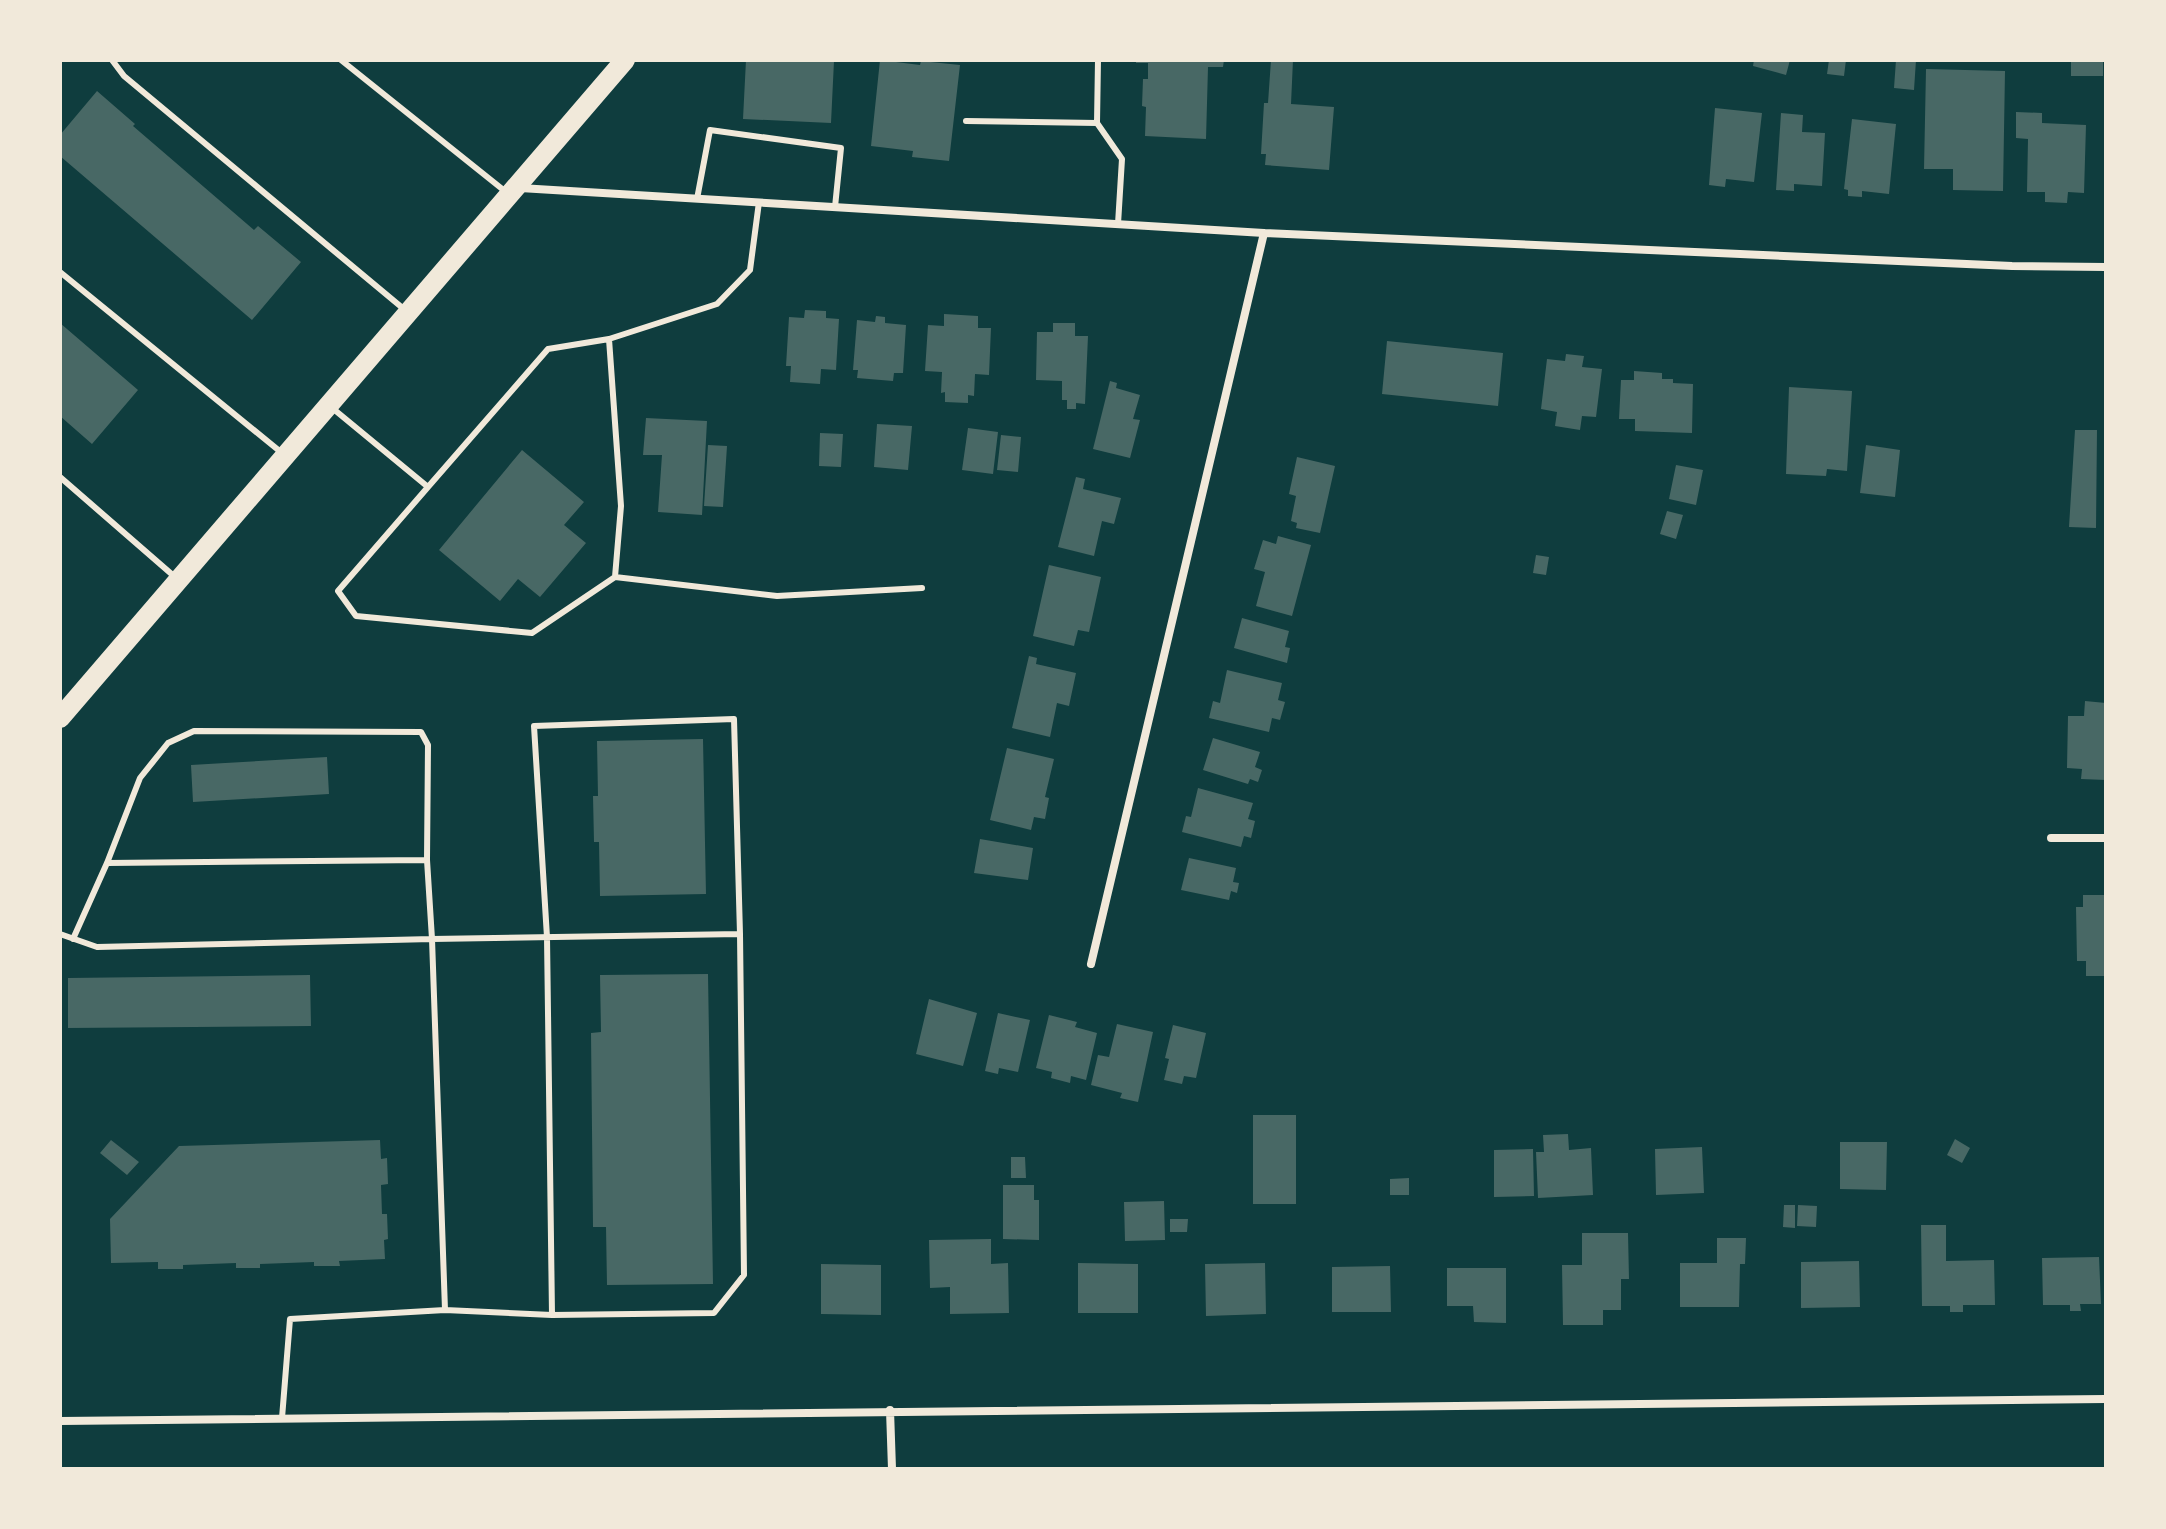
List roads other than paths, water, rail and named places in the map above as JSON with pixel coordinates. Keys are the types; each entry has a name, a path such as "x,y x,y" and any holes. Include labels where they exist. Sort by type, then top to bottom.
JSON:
{"main road":[{"path":"60,718 625,60"}],"street":[{"path":"512,191 759,202 1264,233 2012,266 2106,267"},
{"path":"1091,964 1264,233"},
{"path":"2051,838 2106,838"},
{"path":"60,1421 2106,1399"},
{"path":"890,1410 892,1469"}],"lane":[{"path":"112,60 124,76 408,312"},
{"path":"341,60 512,191"},
{"path":"1098,60 1097,123 1122,159 1118,224"},
{"path":"966,121 1097,123"},
{"path":"697,199 710,130 841,148 835,207"},
{"path":"759,202 750,270 717,304 609,339 548,349 338,591 356,616 532,633 615,577 777,596 922,588"},
{"path":"60,272 285,456"},
{"path":"609,339 621,506 615,577"},
{"path":"328,405 428,487"},
{"path":"60,477 179,579"},
{"path":"282,1418 290,1319 445,1310 552,1315 714,1313 744,1275 734,719 534,726 547,937 552,1315"},
{"path":"73,939 140,778 168,743 194,731 421,732 428,745 427,860 445,1310"},
{"path":"107,863 427,860"},
{"path":"60,934 97,947 740,934"}]}
